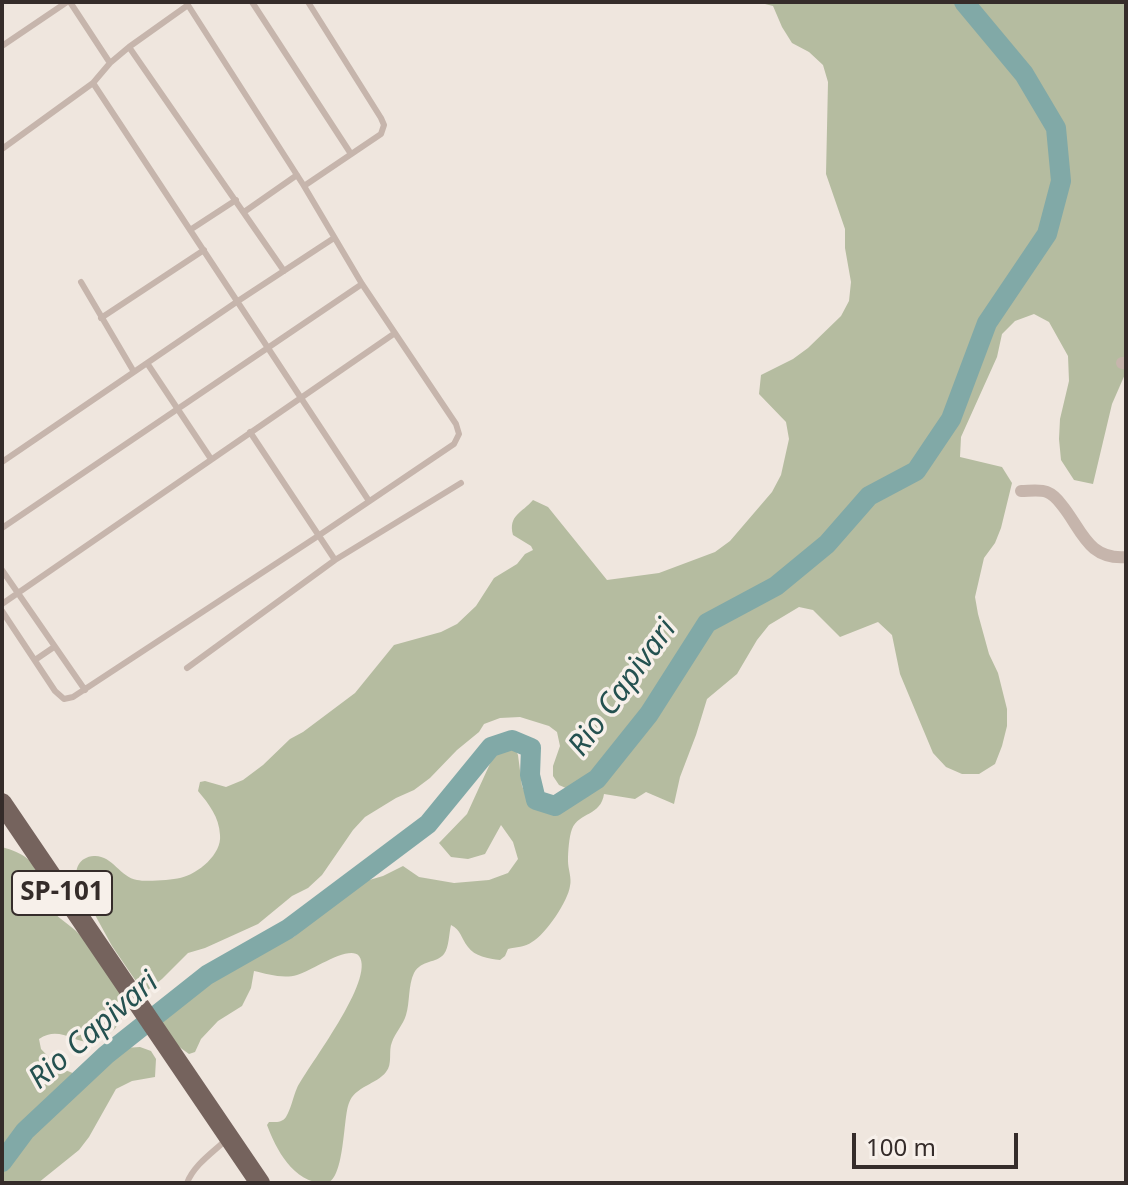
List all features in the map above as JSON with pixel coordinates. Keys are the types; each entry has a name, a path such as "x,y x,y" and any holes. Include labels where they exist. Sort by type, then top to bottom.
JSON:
{"main road":[{"name":"SP-101","path":"2,803 260,1183"}],"street":[{"path":"1021,491 1047,492 1058,500 1085,540 1098,553 1114,558 1126,557"}],"lane":[{"path":"2,46 68,2 110,63"},
{"path":"252,2 351,154"},
{"path":"304,186 381,134 384,125 308,2"},
{"path":"2,149 93,83 110,63 187,3 304,186 362,284 456,424 459,434 454,444 73,697 64,699 55,691 2,611"},
{"path":"129,47 284,271"},
{"path":"93,83 369,501"},
{"path":"244,212 297,175"},
{"path":"190,230 236,200"},
{"path":"2,462 334,238"},
{"path":"101,318 204,250"},
{"path":"81,282 134,372"},
{"path":"2,528 362,284"},
{"path":"2,604 395,333"},
{"path":"147,363 211,459"},
{"path":"250,432 335,560"},
{"path":"187,668 335,560 461,483"},
{"path":"2,570 85,690"},
{"path":"35,660 54,647"},
{"path":"187,1183 197,1167 228,1138"}],"green space":[{"path":"757,2 1126,2 1126,372 1112,404 1093,484 1074,480 1061,460 1060,419 1069,381 1068,356 1049,322 1034,314 1015,321 1002,334 997,357 961,437 960,457 1002,467 1012,483 1001,528 984,558 975,597 1007,709 1002,746 995,764 979,774 962,774 946,767 933,753 900,674 892,635 878,622 840,637 813,610 799,607 769,625 737,674 707,699 674,804 646,792 635,799 604,794 599,806 575,824 569,845 571,880 568,892 556,917 538,938 526,945 508,949 505,956 496,960 474,953 451,925 444,954 414,973 406,1015 393,1039 388,1069 356,1093 349,1103 340,1159 333,1179 327,1183 315,1182 288,1164 267,1125 286,1117 297,1088 350,1002 362,967 359,956 347,953 292,976 254,971 251,988 242,1006 218,1021 201,1039 195,1052 189,1054 178,1046 155,1013 188,994 228,960 260,945 294,937 334,901 366,881 403,866 419,877 454,883 489,880 508,873 518,859 513,842 501,825 485,854 468,859 451,857 439,843 467,814 499,744 514,746 522,786 530,804 545,804 568,792 553,776 560,746 557,732 549,726 520,717 500,718 484,724 430,778 365,817 322,875 308,888 292,896 258,924 188,953 144,993 112,946 77,882 77,868 85,859 100,857 131,878 146,881 180,878 201,868 213,856 220,835 216,817 198,791 200,782 226,787 243,780 290,739 355,693 394,645 441,632 457,624 476,606 494,578 533,550 513,535 512,523 533,500 548,507 607,580 659,573 715,552 730,541 772,492 781,475 789,439 786,422 759,394 761,375 808,348 841,316 849,301 851,282 845,229 826,174 828,82 823,65 809,52 792,43 773,6"},
{"path":"2,847 31,862 48,905 86,942 124,1000 123,1018 106,1036 86,1042 49,1034 39,1039 41,1049 58,1067 75,1074 93,1069 124,1048 140,1047 151,1051 156,1059 155,1077 132,1081 116,1089 79,1150 38,1183 2,1183"}],"waterway":[{"name":"Rio Capivari","path":"2,1162 25,1131 106,1055 207,975 288,929 428,824 491,747 512,740 531,748 530,775 536,800 555,806 597,779 649,714 707,623 776,586 827,544 869,496 916,471 951,419 987,323 1047,234 1061,181 1056,128 1024,74 964,2"}]}
